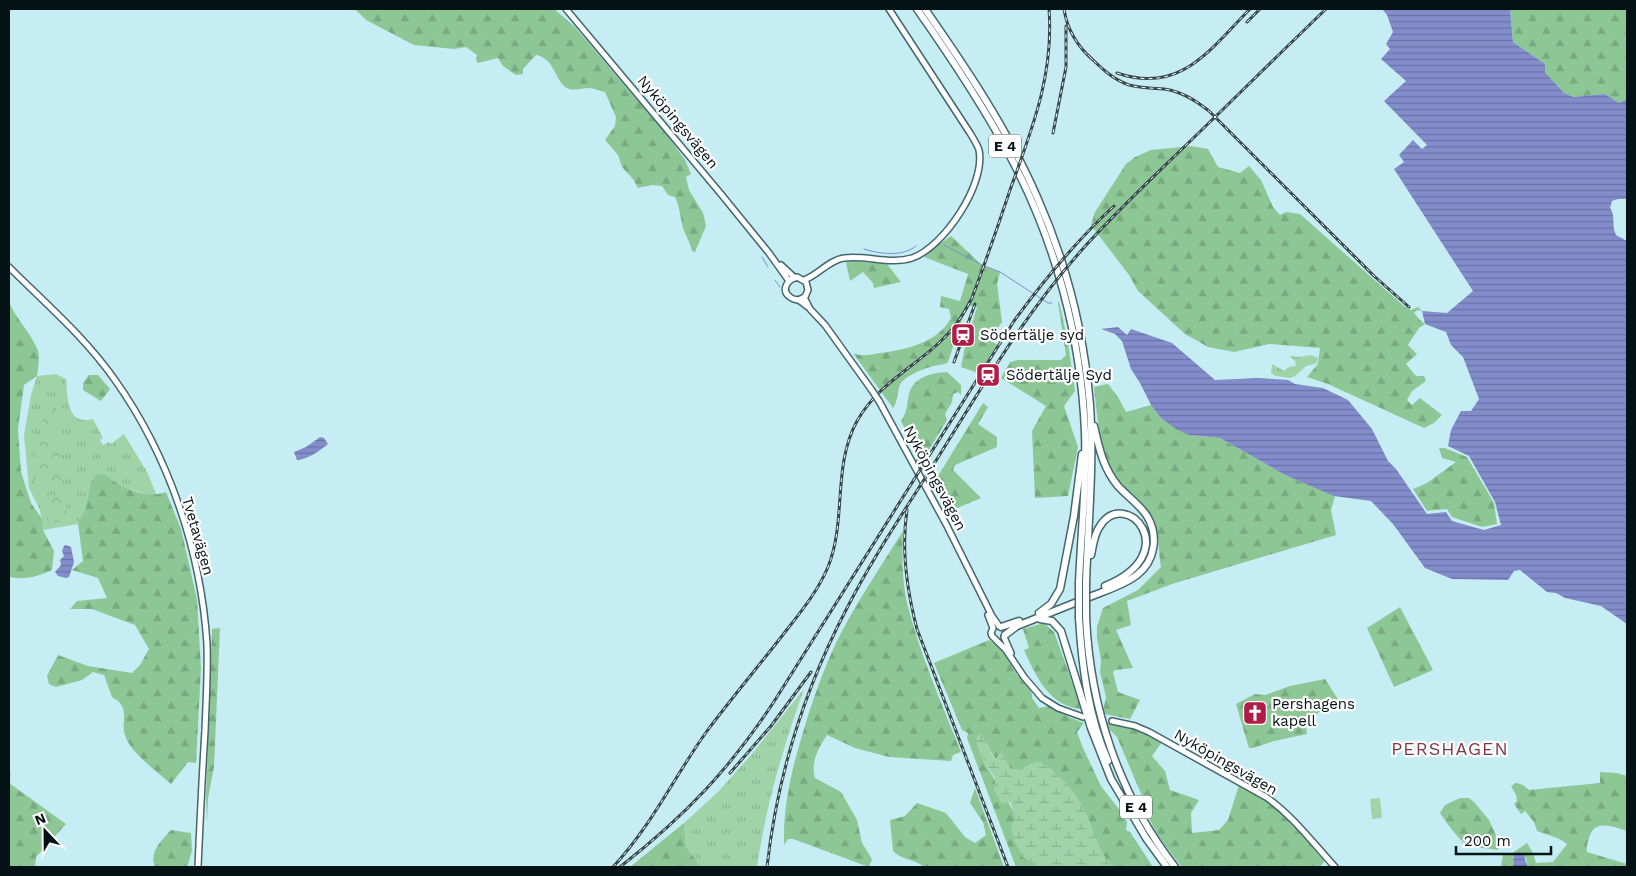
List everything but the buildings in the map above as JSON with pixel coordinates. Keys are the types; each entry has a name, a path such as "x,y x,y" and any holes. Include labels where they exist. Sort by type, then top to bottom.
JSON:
{"highway":[{"name":"E 4","path":"917,9 980,104 1010,156 1042,226 1065,298 1082,388 1085,430 1086,464 1081,651 1094,720 1106,757 1132,814 1146,838 1167,867"},
{"name":"E 4","path":"924,9 985,100 1015,152 1037,196 1057,251 1073,306 1084,361 1090,407 1092,463 1086,573 1082,583"},
{"path":"1000,626 1008,626 1038,616 1132,579 1143,570 1152,552 1154,540 1150,521 1108,472 1099,450 1090,407"},
{"path":"1038,616 1051,604 1060,589 1074,516 1085,430"},
{"path":"1004,636 1017,626 1130,573 1143,557 1146,546 1144,531 1134,518 1123,514 1112,516 1103,522 1095,536 1086,573"},
{"path":"1038,616 1052,621 1061,631 1100,753 1111,779 1132,814"},
{"name":"E 4","path":"1082,617 1092,680 1112,754 1138,812 1175,867"}],"main road":[{"name":"Nyköpingsvägen","path":"566,9 769,253 789,281"},
{"path":"818,272 808,286 804,297 798,300 787,294 786,285 789,281 795,278 804,280 842,258 903,260 915,257 930,248 948,230 967,200 975,182 979,162 978,149 970,132 889,9"},
{"name":"Nyköpingsvägen","path":"769,253 795,278"},
{"name":"Tvetavägen","path":"9,267 66,323 115,380 153,444 183,516 198,579 206,644 207,683 198,867"},
{"path":"804,280 808,286"},
{"name":"Nyköpingsvägen","path":"804,297 810,309"},
{"name":"Nyköpingsvägen","path":"798,300 810,309 825,325 879,401 892,422 992,616 1000,626"},
{"name":"Nyköpingsvägen","path":"892,422 904,451 993,628"},
{"path":"1029,684 1004,636 1004,630 1000,626 993,628 991,635 1029,684 1042,698 1070,713 1083,717"},
{"path":"996,640 1004,636"},
{"name":"Nyköpingsvägen","path":"1112,721 1135,726 1150,732 1279,806 1335,867"}],"green space":[{"path":"355,9 554,9 574,26 668,136 685,160 691,174 686,177 689,190 703,213 706,226 695,252 692,251 683,228 675,197 668,195 662,186 652,185 638,188 622,167 618,155 605,140 615,126 616,117 605,92 591,88 574,90 565,87 547,60 536,55 523,69 523,74 516,75 503,66 498,58 478,63 476,60 477,55 466,47 454,49 414,45 366,20"},
{"path":"1510,9 1627,9 1627,99 1619,103 1605,94 1574,97 1564,93 1545,72 1545,64 1513,42"},
{"path":"1191,146 1208,149 1218,167 1240,173 1249,166 1261,180 1273,207 1280,215 1286,212 1300,214 1405,307 1411,310 1418,307 1422,311 1417,310 1414,313 1425,324 1419,328 1408,345 1417,354 1406,364 1416,376 1424,376 1426,381 1412,391 1407,400 1412,405 1420,398 1442,415 1434,423 1424,428 1328,384 1307,377 1318,364 1320,348 1269,344 1234,352 1208,347 1185,334 1138,291 1129,275 1091,225 1095,212 1126,164 1135,157 1151,150"},
{"path":"951,236 982,265 1000,272 997,284 1002,322 989,340 998,345 981,374 961,367 977,307 967,305 948,362 923,369 905,379 900,385 893,408 853,353 869,355 900,350 920,344 938,334 945,327 951,318 949,309 940,307 941,296 960,301 968,274 924,257 925,254"},
{"path":"846,262 887,264 901,282 874,288 873,283 863,272 850,281"},
{"path":"1059,301 1068,343 1075,391 1064,406 1078,447 1068,496 1035,498 1032,431 1046,406 1001,378 1010,362 1018,360 1061,360 1066,355"},
{"path":"9,302 39,354 37,376 24,385 18,429 21,472 31,503 42,519 43,530 54,551 52,570 26,578 9,577"},
{"path":"1311,355 1318,358 1317,363 1306,366 1295,376 1290,378 1276,376 1271,373 1272,364 1284,371 1289,367 1296,366 1295,361 1289,356"},
{"path":"947,372 961,385 961,395 958,392 953,394 952,402 945,414 947,420 921,463 901,421 905,413 910,391 916,382 931,374"},
{"path":"56,374 66,379 68,401 73,414 84,420 93,419 103,438 100,440 103,445 109,442 111,444 124,434 147,472 157,496 129,489 116,483 104,474 90,486 86,507 78,524 43,530 40,510 29,488 24,435 31,395 37,376"},
{"path":"89,375 98,375 110,389 101,401 83,390 83,383"},
{"path":"1108,384 1126,412 1151,405 1161,418 1189,435 1220,438 1285,475 1335,496 1331,510 1336,535 1172,584 1127,601 1131,625 1116,630 1133,668 1115,670 1113,672 1118,692 1140,700 1130,719 1104,714 1106,697 1100,672 1101,660 1097,627 1103,608 1138,590 1161,567 1154,522 1145,508 1124,488 1116,477 1105,453 1099,428 1094,387"},
{"path":"52,401 55,403 58,423 56,428 47,430 43,427 41,406 42,403"},
{"path":"983,403 988,407 978,424 997,437 997,447 955,465 953,470 981,498 948,512 933,484"},
{"path":"58,437 63,483 35,488 30,440"},
{"path":"1439,448 1445,448 1467,457 1494,503 1497,524 1482,527 1452,517 1447,509 1427,511 1413,489 1427,483 1456,462 1442,458"},
{"path":"104,474 133,491 150,494 166,492 181,529 197,599 201,668 196,763 188,762 171,784 132,749 125,735 124,710 118,701 112,697 104,675 93,672 82,680 56,687 49,684 47,676 58,655 88,666 132,673 140,665 149,649 135,625 92,609 70,609 77,601 107,598 98,578 72,570 83,561 78,524 86,507 90,486 96,475"},
{"path":"64,493 68,520 49,523 46,496"},
{"path":"903,531 903,569 908,607 925,662 961,752 953,755 951,761 889,757 855,748 827,735 814,761 815,778 841,792 857,820 862,843 872,859 869,867 793,839 788,839 784,845 785,815 792,772 815,696 827,664 851,614"},
{"path":"1400,607 1433,670 1394,687 1367,628"},
{"path":"1044,623 1054,632 1082,709 1061,703 1052,696 1039,680 1024,650 1029,648 1023,629"},
{"path":"220,628 214,767 208,798 207,822 206,797 212,629"},
{"path":"989,640 1001,650 1015,672 1029,687 1032,698 1039,708 1048,706 1084,723 1077,732 1101,786 1121,812 1127,822 1126,830 1130,832 1153,867 1113,867 1100,850 1081,804 1060,778 1039,762 1022,770 1005,766 996,759 987,744 980,755 1014,812 1023,857 1034,862 1036,867 1016,867 967,738 968,733 962,730 934,663"},
{"path":"1325,679 1341,704 1324,709 1305,722 1307,734 1249,748 1236,704 1255,694 1265,695 1290,686"},
{"path":"804,689 776,777 765,821 757,867 701,867 686,847 684,823 718,792 751,755"},
{"path":"1106,723 1127,726 1162,742 1152,756 1165,771 1170,790 1199,800 1191,813 1192,833 1219,830 1228,820 1239,785 1265,799 1277,809 1325,860 1320,867 1182,867 1165,845 1150,820 1145,803 1117,737 1108,728"},
{"path":"978,734 982,736 996,760 998,755 1002,753 1011,769 1022,770 1028,765 1040,762 1063,780 1080,803 1100,849 1113,867 1036,867 1034,862 1023,857 1014,840 1011,826 1015,818 1014,812 1010,802 1002,804 994,790 995,778 980,755 976,740"},
{"path":"1600,772 1617,773 1627,776 1627,831 1606,826 1597,827 1590,835 1587,852 1627,864 1627,867 1528,867 1526,858 1513,862 1513,867 1501,867 1503,854 1511,854 1527,843 1536,863 1553,862 1567,844 1537,831 1534,822 1525,811 1521,814 1514,804 1517,801 1516,795 1511,786 1516,783 1523,785 1529,790 1600,783"},
{"path":"9,783 66,824 36,857 35,867 9,867"},
{"path":"975,788 1004,867 924,867 893,851 890,820 905,816 917,803 946,813 965,837 975,843 986,835 983,822 970,803"},
{"path":"1380,798 1382,818 1372,819 1370,799"},
{"path":"1460,798 1469,798 1489,820 1499,842 1498,850 1468,846 1440,813 1445,805"},
{"path":"684,823 686,847 701,867 630,867"},
{"path":"171,830 191,833 192,851 187,867 155,867 155,852"}],"water":[{"path":"1382,9 1510,9 1513,42 1545,64 1545,72 1564,93 1574,97 1605,94 1619,103 1627,99 1627,199 1612,201 1610,208 1613,214 1616,235 1627,241 1627,624 1601,606 1547,592 1520,570 1514,571 1508,580 1452,579 1425,568 1393,524 1371,501 1334,496 1285,475 1220,438 1189,435 1176,429 1161,418 1151,405 1131,369 1122,341 1115,334 1101,329 1118,327 1127,335 1131,329 1172,343 1215,380 1258,378 1288,380 1295,384 1323,388 1348,400 1372,429 1388,461 1396,469 1427,514 1446,512 1452,521 1484,530 1501,525 1495,502 1469,456 1448,446 1451,430 1461,411 1471,411 1479,399 1463,357 1451,345 1446,332 1425,324 1422,311 1447,313 1473,291 1394,169 1404,162 1399,155 1413,140 1422,149 1427,145 1384,101 1406,81 1381,59 1390,49 1386,44 1393,32 1387,15"},
{"path":"320,437 324,438 328,444 310,456 297,460 294,452 306,447"},
{"path":"66,545 71,547 74,562 69,577 66,578 58,576 55,572 61,565 60,560 64,556 62,551"},
{"path":"1514,854 1523,854 1528,867 1513,867"}],"waterway":[{"path":"944,245 982,265 1000,272 1048,303 1052,303"},
{"path":"864,249 884,253 898,253 905,252 916,246"},
{"path":"762,257 768,267"},
{"path":"775,280 780,287"}],"railway":[{"path":"613,867 640,834 707,731 801,611 824,577 834,549 842,475 849,439 865,408 885,387 946,336 966,310 972,298 1040,101 1048,57 1049,9"},
{"path":"1064,9 1074,37 1093,60"},
{"path":"1117,73 1139,78 1159,78 1177,73 1207,53 1250,9"},
{"path":"1247,22 1260,9"},
{"path":"767,867 778,800 795,734 806,701 832,638 881,548 990,374 1042,299 1080,252 1143,186 1326,9"},
{"path":"1053,133 1066,67 1066,26"},
{"path":"1088,55 1107,72 1129,85 1176,92 1193,100 1209,111 1374,276 1409,307"},
{"path":"620,867 686,810 741,748 775,700 1014,321 1061,261 1114,206"},
{"path":"954,362 975,304"},
{"path":"917,463 921,451"},
{"path":"907,510 905,525 906,570 910,600 917,629 1008,867"},
{"path":"730,773 771,726 811,672"}],"place":[{"name":"Södertälje syd","path":"963,335"},
{"name":"Södertälje Syd","path":"988,375"},
{"name":"Pershagens kapell","path":"1255,713"}],"district":[{"name":"PERSHAGEN","path":"1450,748"}]}
